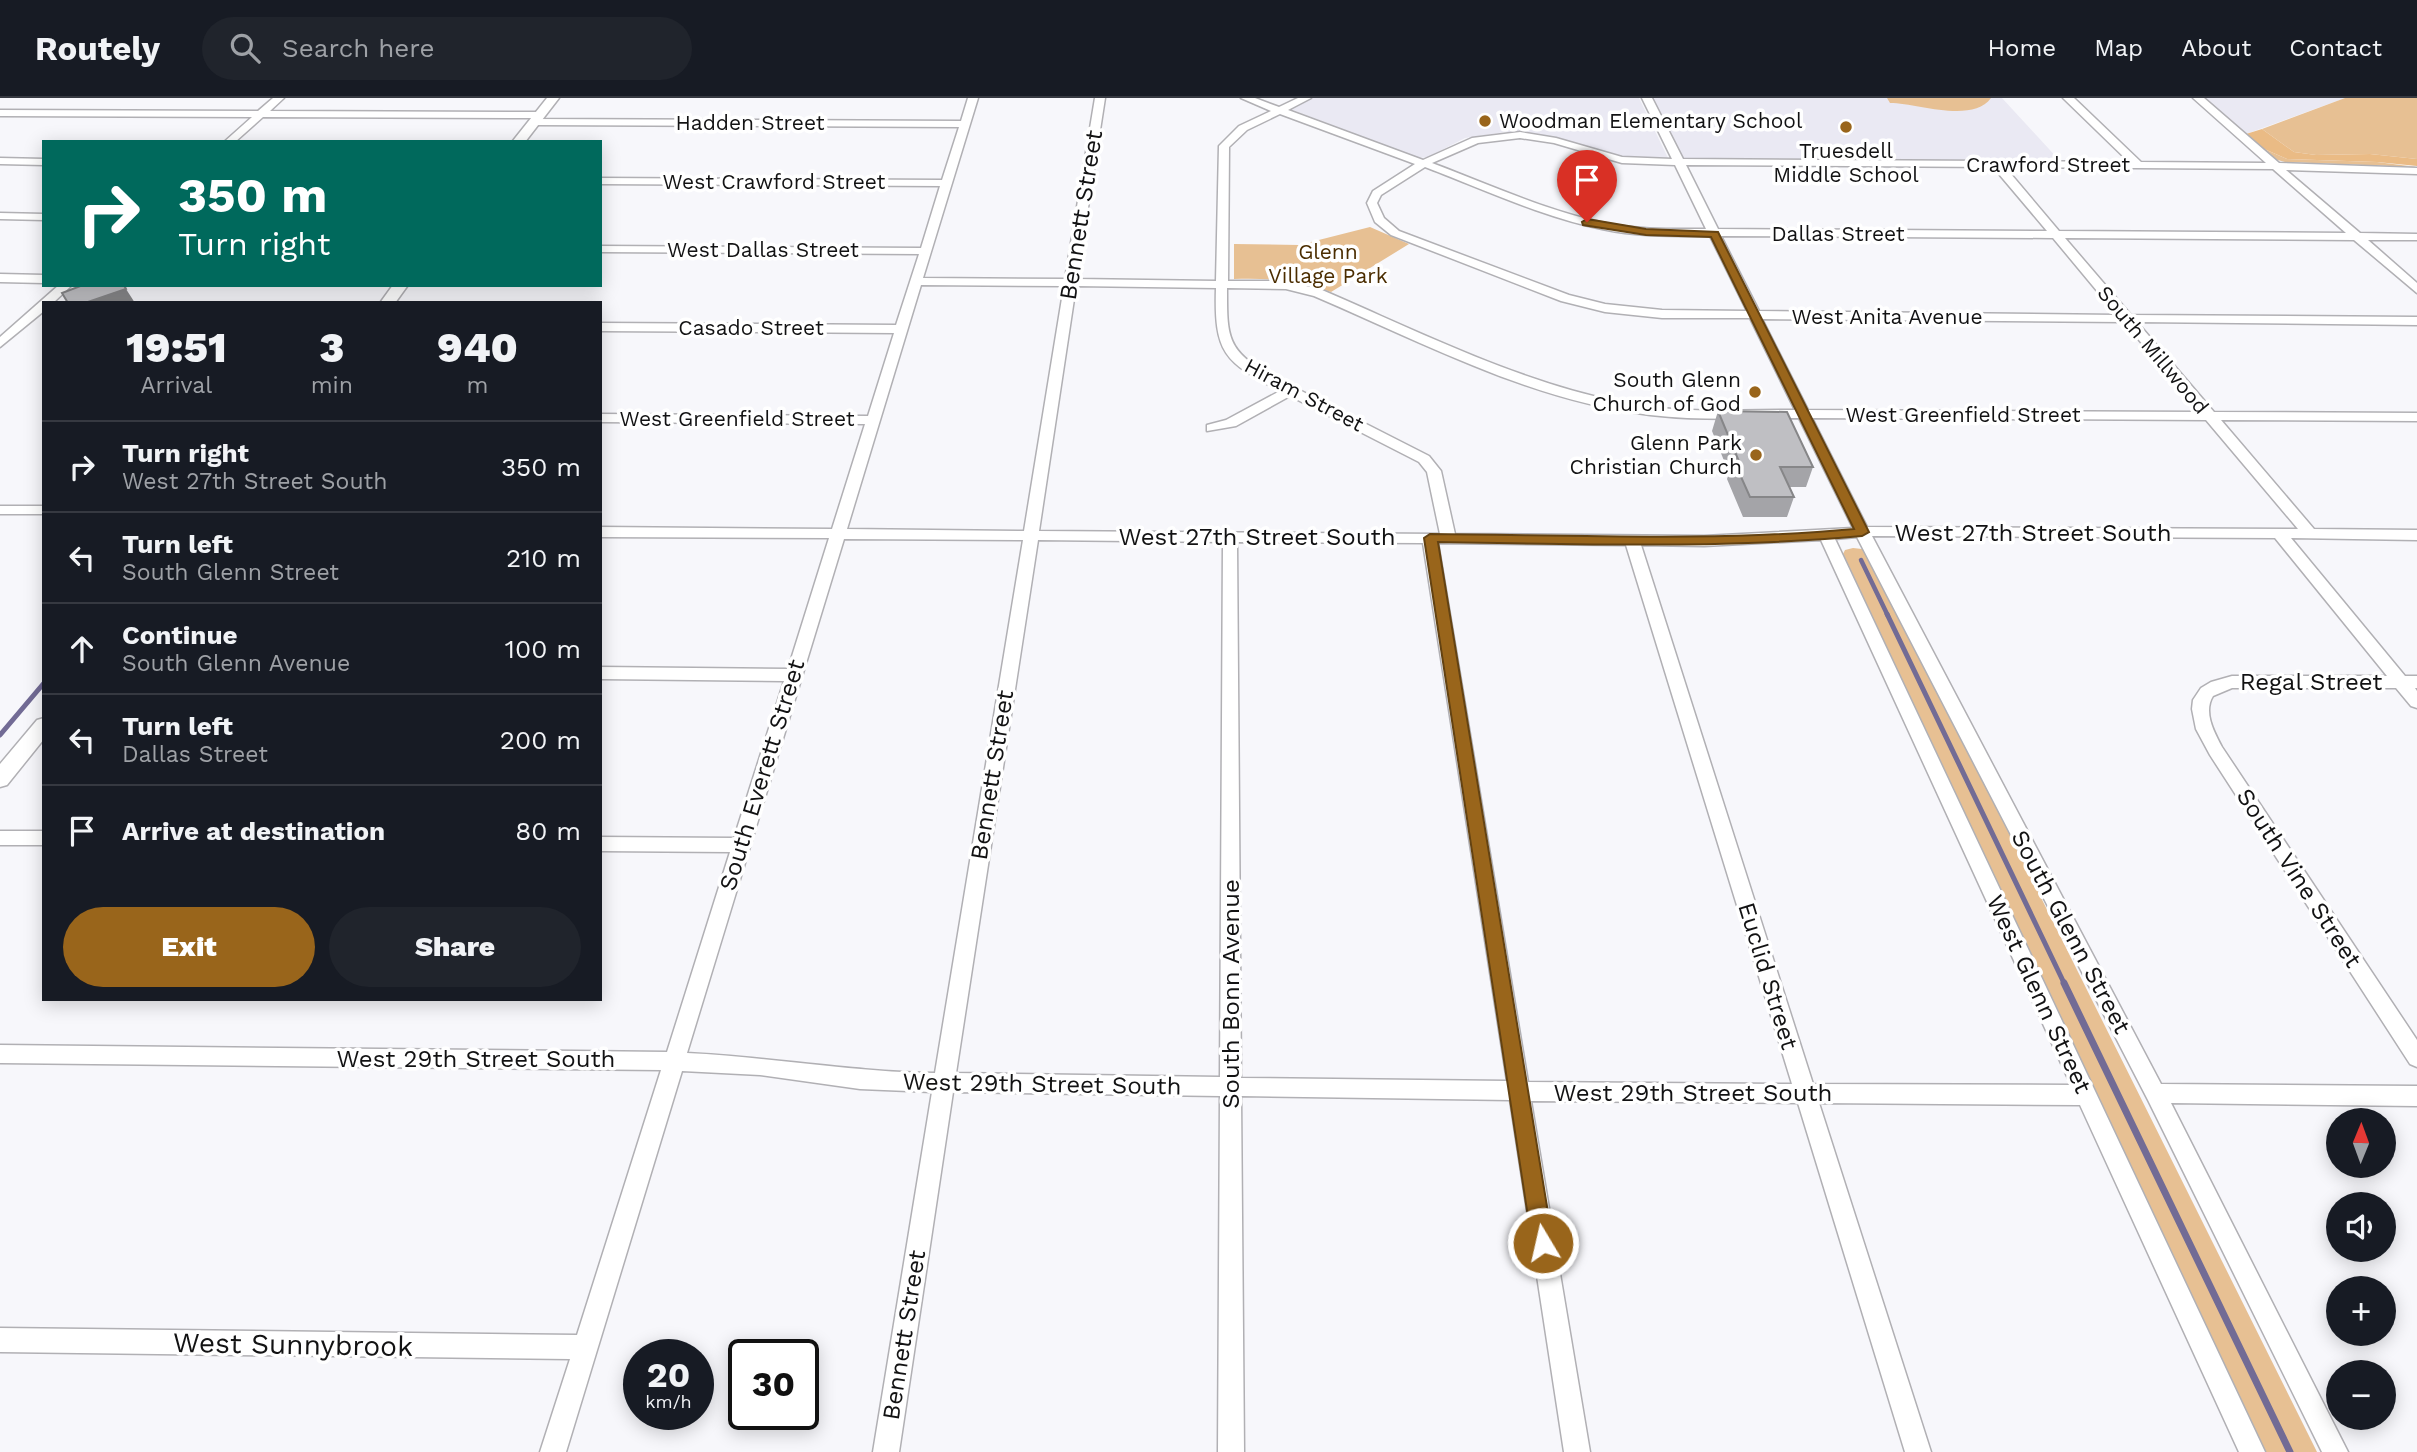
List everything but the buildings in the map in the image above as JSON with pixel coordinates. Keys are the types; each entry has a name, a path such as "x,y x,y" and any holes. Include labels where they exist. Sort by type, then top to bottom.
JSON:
{"main road":[{"path":"520,140 553,98"},
{"path":"389,301 399,287"},
{"path":"0,779 42,727"}],"street":[{"path":"231,140 279,98"},
{"name":"South Everett Street","path":"553,1452 973,98"},
{"name":"Bennett Street","path":"886,1452 1100,98"},
{"name":"Dallas Street","path":"1246,98 1587,222 1646,232 2417,237"},
{"name":"Hiram Street","path":"1306,98 1243,128 1224,146 1221,317 1228,349 1245,366 1424,459 1434,471 1439,538 1518,1091 1577,1452"},
{"path":"1647,98 1715,234"},
{"path":"2068,98 2138,165"},
{"path":"2198,98 2417,289"},
{"name":"Hadden Street","path":"0,113 966,124"},
{"path":"1425,164 1465,142 1483,136 1503,135 1545,138 1621,160 1680,163"},
{"path":"0,162 42,162"},
{"name":"Crawford Street","path":"1680,163 2276,166 2417,170"},
{"name":"West Anita Avenue","path":"1425,164 1373,198 1372,203 1379,220 1395,233 1539,289 1585,303 1662,314 2417,321"},
{"name":"South Millwood","path":"1997,165 2310,534"},
{"name":"West Crawford Street","path":"602,181 947,183"},
{"path":"0,216 42,217"},
{"name":"South Glenn Street","path":"1715,234 1862,532 2155,1093 2335,1452"},
{"name":"West Dallas Street","path":"602,248 925,251"},
{"path":"0,278 42,279"},
{"name":"West Greenfield Street","path":"917,282 1286,285 1318,293 1511,378 1576,397 1651,411 2417,417"},
{"path":"48,301 64,287"},
{"path":"0,343 42,307"},
{"name":"Casado Street","path":"602,327 901,329"},
{"path":"1212,428 1231,423 1290,391"},
{"name":"West Greenfield Street","path":"602,418 873,420"},
{"path":"0,510 42,510"},
{"name":"West 27th Street South","path":"602,532 1704,541 1862,532 2417,535"},
{"path":"2279,534 2409,682 2417,702"},
{"name":"South Bonn Avenue","path":"1230,536 1231,1452"},
{"name":"West Glenn Street","path":"1826,536 2252,1452"},
{"name":"Euclid Street","path":"1632,540 1918,1452"},
{"path":"602,673 793,674"},
{"name":"Regal Street","path":"2208,693 2216,685 2249,680 2409,682"},
{"name":"South Vine Street","path":"2208,693 2199,708 2201,726 2417,1058"},
{"path":"0,838 42,838"},
{"path":"602,844 740,845"},
{"name":"West 29th Street South","path":"0,1054 675,1061 760,1066 878,1082 1518,1091 2086,1095"},
{"path":"2155,1093 2417,1096"},
{"name":"West Sunnybrook","path":"0,1340 586,1347"}],"shaded area":[{"name":"Woodman Elementary School","path":"1311,98 1639,98 1668,158 1627,159 1541,135 1505,132 1465,138 1428,157 1419,158 1290,109"},
{"name":"Truesdell Middle School","path":"1651,98 2002,98 2060,161 1685,159 1681,157"},
{"path":"2204,98 2345,98 2246,134"},
{"path":"2262,129 2294,152 2316,155 2370,154 2417,159 2417,166 2287,159 2262,148 2246,134"}],"green space":[{"path":"1887,98 1991,98 1982,106 1958,111 1890,103"},
{"path":"2345,98 2417,98 2417,159 2370,154 2316,155 2294,152 2262,129"},
{"path":"2262,148 2287,159 2377,162 2417,167 2285,162 2274,159"},
{"name":"Glenn Village Park","path":"1370,227 1409,244 1331,292 1284,281 1234,279 1234,244 1299,245"},
{"path":"1853,548 1870,554 2317,1452 2266,1452 1843,554 1845,550"}],"waterway":[{"path":"1861,560 1888,616"},
{"path":"1887,614 2065,985"},
{"path":"0,735 42,685"},
{"path":"2064,983 2290,1452"}],"place":[{"name":"Woodman Elementary School","path":"1485,121"},
{"name":"Truesdell Middle School","path":"1846,127"},
{"name":"South Glenn Church of God","path":"1755,392"},
{"name":"Glenn Park Christian Church","path":"1756,455"}],"route":[{"path":"1543,1243 1430,538 1704,541 1862,532 1715,234 1664,234 1587,222"}]}
